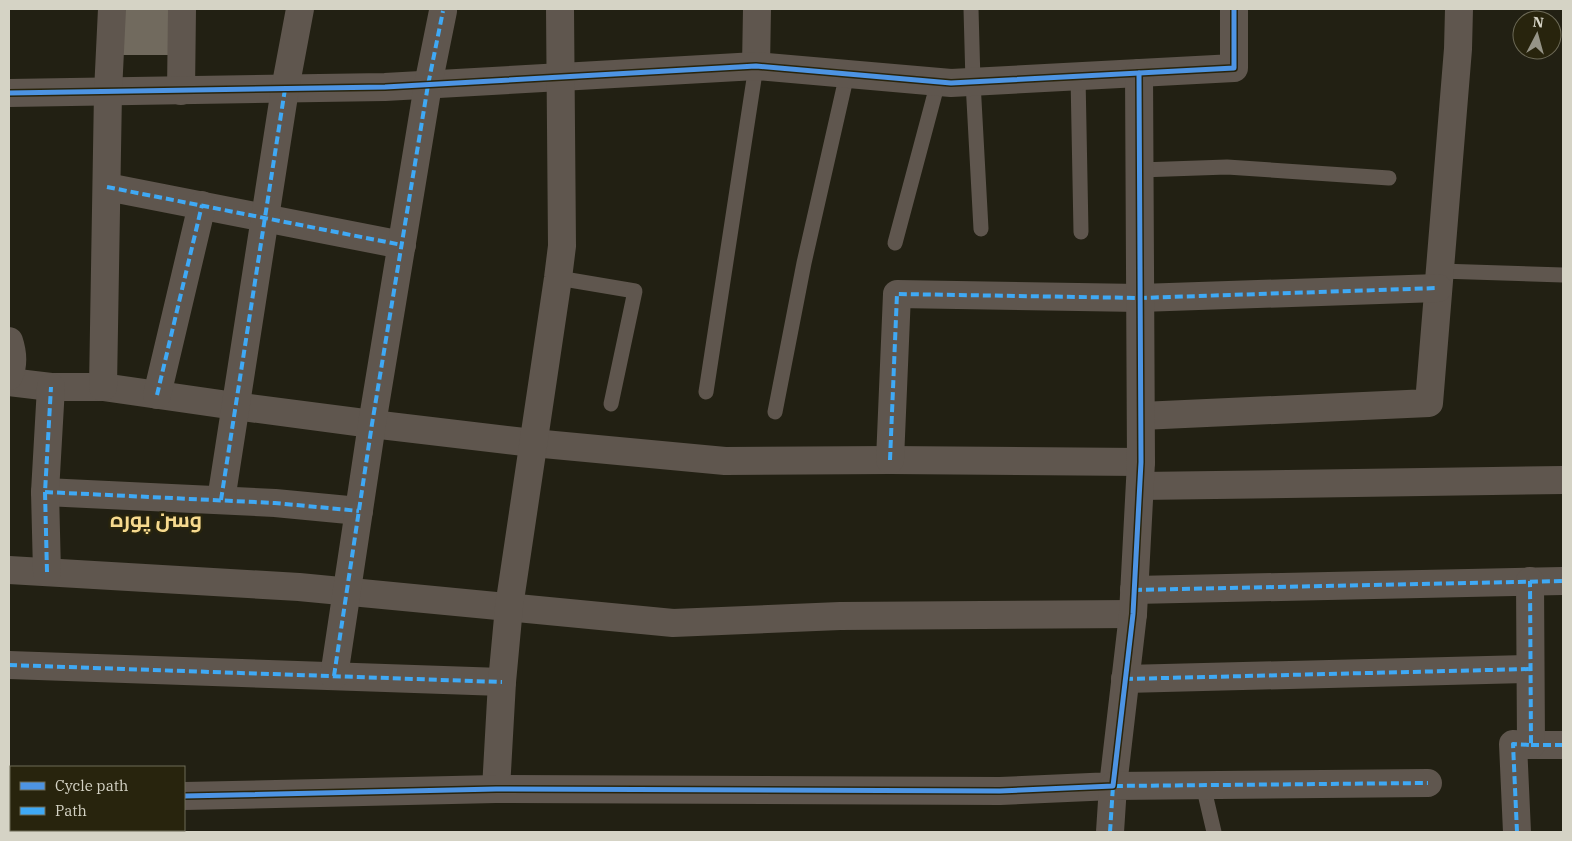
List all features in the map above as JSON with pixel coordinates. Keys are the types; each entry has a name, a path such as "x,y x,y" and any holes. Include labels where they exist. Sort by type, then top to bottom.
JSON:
{"street":[{"path":"103,387 108,92 112,9"},
{"path":"181,91 182,9"},
{"path":"221,500 234,406 285,89 300,9"},
{"path":"496,789 502,682 509,608 562,246 560,9"},
{"path":"756,66 757,9"},
{"path":"9,93 385,87 756,66 951,83 1234,68 1234,9"},
{"path":"1141,416 1429,403 1458,49 1459,9"},
{"path":"334,676 372,424 428,85 443,12"},
{"path":"1110,832 1112,786 1133,602 1140,474 1139,73"},
{"path":"107,187 402,245"},
{"path":"157,395 202,205"},
{"path":"890,460 897,294 1140,298 1439,280"},
{"path":"9,340 13,360 9,376"},
{"path":"9,382 51,387 103,387 372,424 533,443 725,462 890,460 1140,474 1563,480"},
{"path":"47,572 45,492 51,387"},
{"path":"45,492 275,503 359,511"},
{"path":"9,570 299,587 673,623 1133,602 1530,581 1563,581"},
{"path":"1530,581 1531,746"},
{"path":"9,665 502,682"},
{"path":"1125,679 1530,669"},
{"path":"1517,832 1513,744 1531,746 1563,745"},
{"path":"185,796 496,789 1000,791 1112,786 1428,783"}],"lane":[{"path":"972,9 973,82 981,229"},
{"path":"706,392 756,66"},
{"path":"775,412 804,263 847,74"},
{"path":"1078,76 1081,232"},
{"path":"895,243 938,82"},
{"path":"1140,170 1227,167 1389,178"},
{"path":"1439,280 1563,275"},
{"path":"558,278 635,291 610,404"},
{"path":"1203,785 1214,832"}],"building":[{"path":"121,9 169,9 169,55 121,55"}],"marked path":[{"path":"334,676 372,424 428,85 443,11"},
{"path":"221,500 285,89"},
{"path":"107,187 402,245"},
{"path":"157,395 202,205"},
{"path":"890,460 897,294 1140,298 1438,288"},
{"path":"47,572 45,492 51,387"},
{"path":"45,492 275,503 359,511"},
{"path":"1517,832 1513,744 1531,745 1530,581"},
{"path":"1134,590 1563,581"},
{"path":"9,665 502,682"},
{"path":"1125,679 1530,669"},
{"path":"1531,745 1563,745"},
{"path":"1110,832 1113,786 1428,783"}],"cycle path":[{"path":"9,93 385,87 756,66 951,83 1234,68 1234,9"},
{"path":"185,796 496,789 1000,791 1113,786 1133,614 1141,462 1139,73"}],"district":[{"name":"وسن پورہ","path":"156,519"}]}
